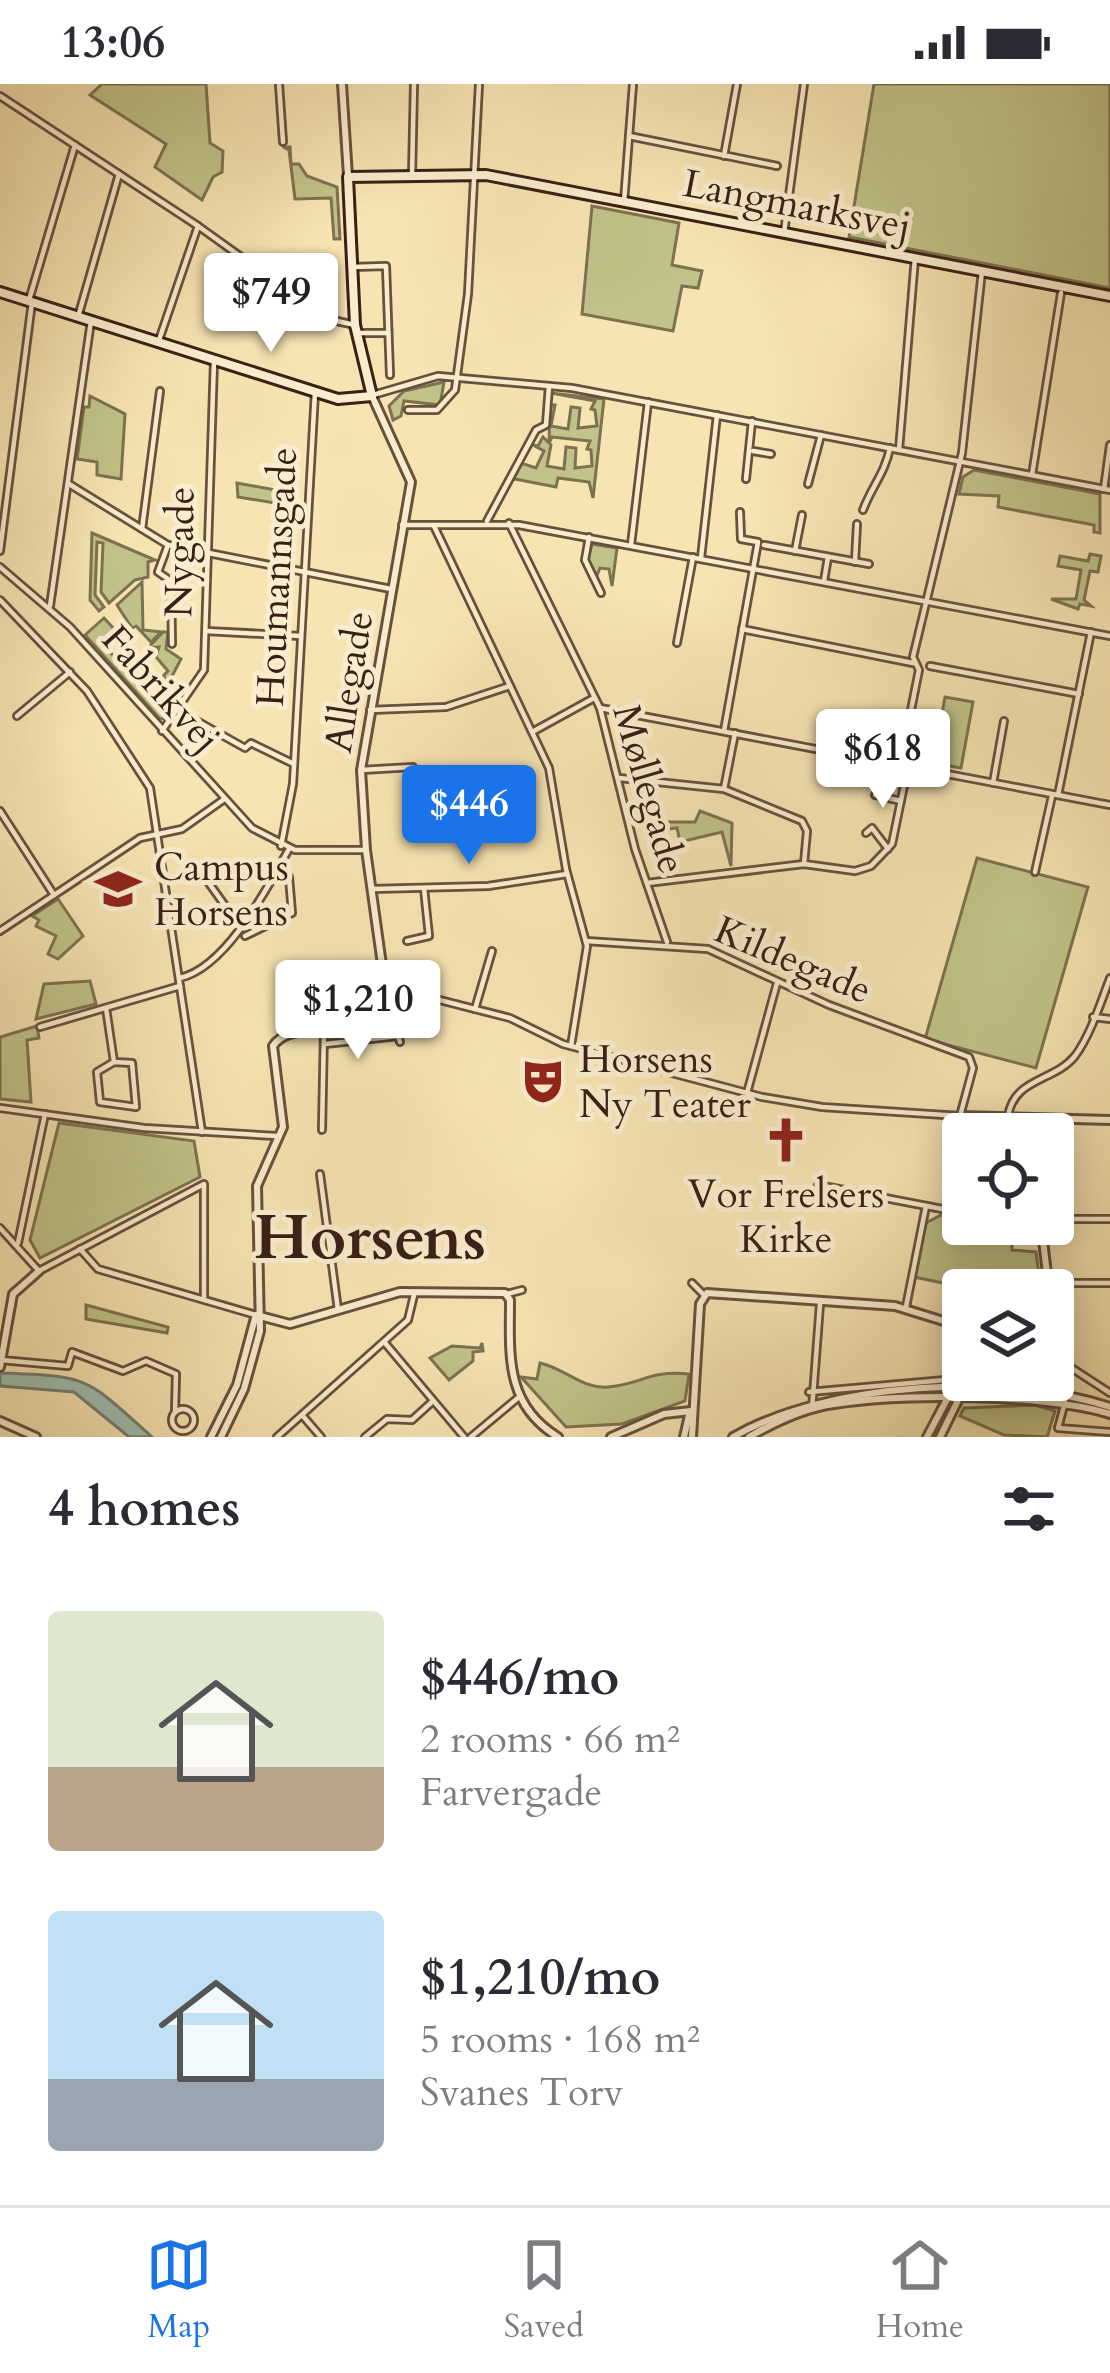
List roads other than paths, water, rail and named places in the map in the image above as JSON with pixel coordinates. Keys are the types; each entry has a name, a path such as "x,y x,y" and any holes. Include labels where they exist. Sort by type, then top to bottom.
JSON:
{"main road":[{"name":"Langmarksvej","path":"348,177 472,175 1110,296"},
{"path":"0,292 315,392 348,400 372,395 355,329 348,177"}],"street":[{"path":"279,84 283,142"},
{"path":"342,84 348,177"},
{"path":"412,176 414,84"},
{"path":"408,410 433,412 446,405 457,377 468,294 479,84"},
{"path":"624,202 634,84"},
{"path":"724,156 737,84"},
{"path":"784,233 804,84"},
{"path":"0,96 198,226 328,319 355,329 388,333"},
{"path":"629,136 777,166"},
{"path":"0,550 30,302 75,145"},
{"path":"78,317 119,174"},
{"path":"158,342 198,226"},
{"path":"899,450 915,258"},
{"path":"352,267 386,266 390,375"},
{"path":"647,883 803,864 863,869 888,849 902,801 914,657 960,461 982,271"},
{"path":"1032,475 1061,293"},
{"path":"49,607 91,321"},
{"name":"Nygade","path":"162,731 203,674 214,360"},
{"path":"372,395 423,378 549,386 1107,489 1110,446"},
{"path":"488,521 536,430 546,425 549,386"},
{"path":"142,529 160,391"},
{"name":"Houmannsgade","path":"180,982 240,929 279,868 285,848 315,392"},
{"name":"Allegade","path":"372,395 408,468 410,488 361,770 366,850 385,986"},
{"path":"631,545 648,401"},
{"path":"677,643 697,558 717,415"},
{"path":"746,479 752,422"},
{"path":"816,463 821,434"},
{"path":"863,510 874,484 885,474 890,448"},
{"path":"751,451 771,454"},
{"path":"808,484 809,464 825,465"},
{"path":"69,484 168,545 391,589"},
{"path":"724,731 758,542 740,539 740,512"},
{"path":"795,550 802,514"},
{"path":"402,525 509,523 1110,636"},
{"name":"Møllegade","path":"509,523 600,708 667,944"},
{"path":"855,562 857,524"},
{"path":"434,526 549,768 567,874 586,941 571,1046"},
{"path":"589,537 585,560 601,593"},
{"path":"168,545 158,572 171,581 172,644"},
{"path":"764,545 869,564"},
{"path":"824,582 828,557"},
{"name":"Fabrikvej","path":"0,567 49,607 223,800 285,848"},
{"path":"0,600 70,672 144,775 160,832 202,1132"},
{"path":"742,629 917,664"},
{"path":"206,631 301,636"},
{"path":"1036,872 1091,632"},
{"path":"930,666 1078,694"},
{"path":"17,716 70,672"},
{"path":"370,710 446,707 510,686"},
{"path":"534,730 594,698"},
{"path":"600,708 1110,805"},
{"name":"Houmannsgade","path":"179,711 245,748 251,743 294,764"},
{"path":"993,783 1004,721"},
{"path":"724,789 735,733"},
{"path":"361,770 413,767"},
{"path":"617,778 724,789 805,824 803,864"},
{"path":"875,795 902,801"},
{"path":"0,931 140,838 182,829 223,800"},
{"path":"0,812 54,895"},
{"path":"866,832 872,828 888,849"},
{"path":"285,848 366,850"},
{"path":"245,936 292,913 289,877 279,868"},
{"path":"201,872 240,929"},
{"path":"372,889 567,874"},
{"path":"407,941 429,935 424,888"},
{"name":"Kildegade","path":"586,941 708,949 972,1060 960,1113"},
{"path":"475,1009 492,951"},
{"path":"1009,1113 1012,1099 1024,1088 1074,1057 1110,978"},
{"path":"747,1093 778,981"},
{"path":"40,1027 180,982"},
{"path":"221,1437 256,1351 256,1195 261,1168 282,1136 272,1056 281,1036 324,1031 372,1013 385,986 475,1009 571,1046 747,1093 822,1107 942,1114"},
{"path":"106,1007 114,1062"},
{"path":"1093,1017 1110,1019"},
{"path":"322,1130 324,1031"},
{"path":"325,1044 398,1036 400,1042"},
{"path":"114,1062 132,1063 136,1107 100,1102 97,1072 114,1062"},
{"path":"0,1108 202,1132 282,1136"},
{"path":"16,1244 24,1234 45,1114"},
{"path":"1074,1120 1110,1120"},
{"path":"320,1174 338,1310"},
{"path":"175,1412 176,1375 146,1361 123,1371 72,1352 68,1366 1,1363 13,1296 22,1281 39,1270 204,1184 204,1300"},
{"path":"818,1185 942,1209"},
{"path":"906,1308 926,1206"},
{"path":"1074,1219 1110,1219"},
{"path":"0,1228 39,1270"},
{"path":"80,1249 98,1269 290,1324 400,1292 508,1294 522,1289"},
{"path":"688,1437 702,1300 692,1283"},
{"path":"1074,1285 1110,1283"},
{"path":"0,1290 13,1296"},
{"path":"280,1436 408,1320 414,1294"},
{"path":"508,1294 508,1365 520,1397 554,1436"},
{"path":"702,1300 906,1308 942,1321"},
{"path":"810,1406 820,1304"},
{"path":"211,1437 236,1385 256,1315"},
{"path":"385,1343 467,1437 520,1397"},
{"path":"1074,1369 1110,1393"},
{"path":"809,1392 942,1380"},
{"path":"1096,1402 1102,1388"},
{"path":"733,1437 849,1395 942,1390"},
{"path":"1074,1397 1110,1411"},
{"path":"749,1437 810,1406 942,1400"},
{"path":"365,1437 396,1418 412,1420 433,1401"},
{"path":"927,1437 945,1401"},
{"path":"940,1437 958,1401"},
{"path":"1012,1401 1065,1402 1110,1411"},
{"path":"1065,1402 1058,1428 1110,1432"},
{"path":"611,1437 664,1414 691,1412"},
{"path":"302,1415 321,1437"},
{"path":"0,1421 36,1437"}],"place":[{"name":"Campus Horsens","path":"118,889"},
{"name":"Horsens Ny Teater","path":"543,1081"},
{"name":"Vor Frelsers Kirke","path":"786,1140"}],"district":[{"name":"Horsens","path":"370,1238"}]}
